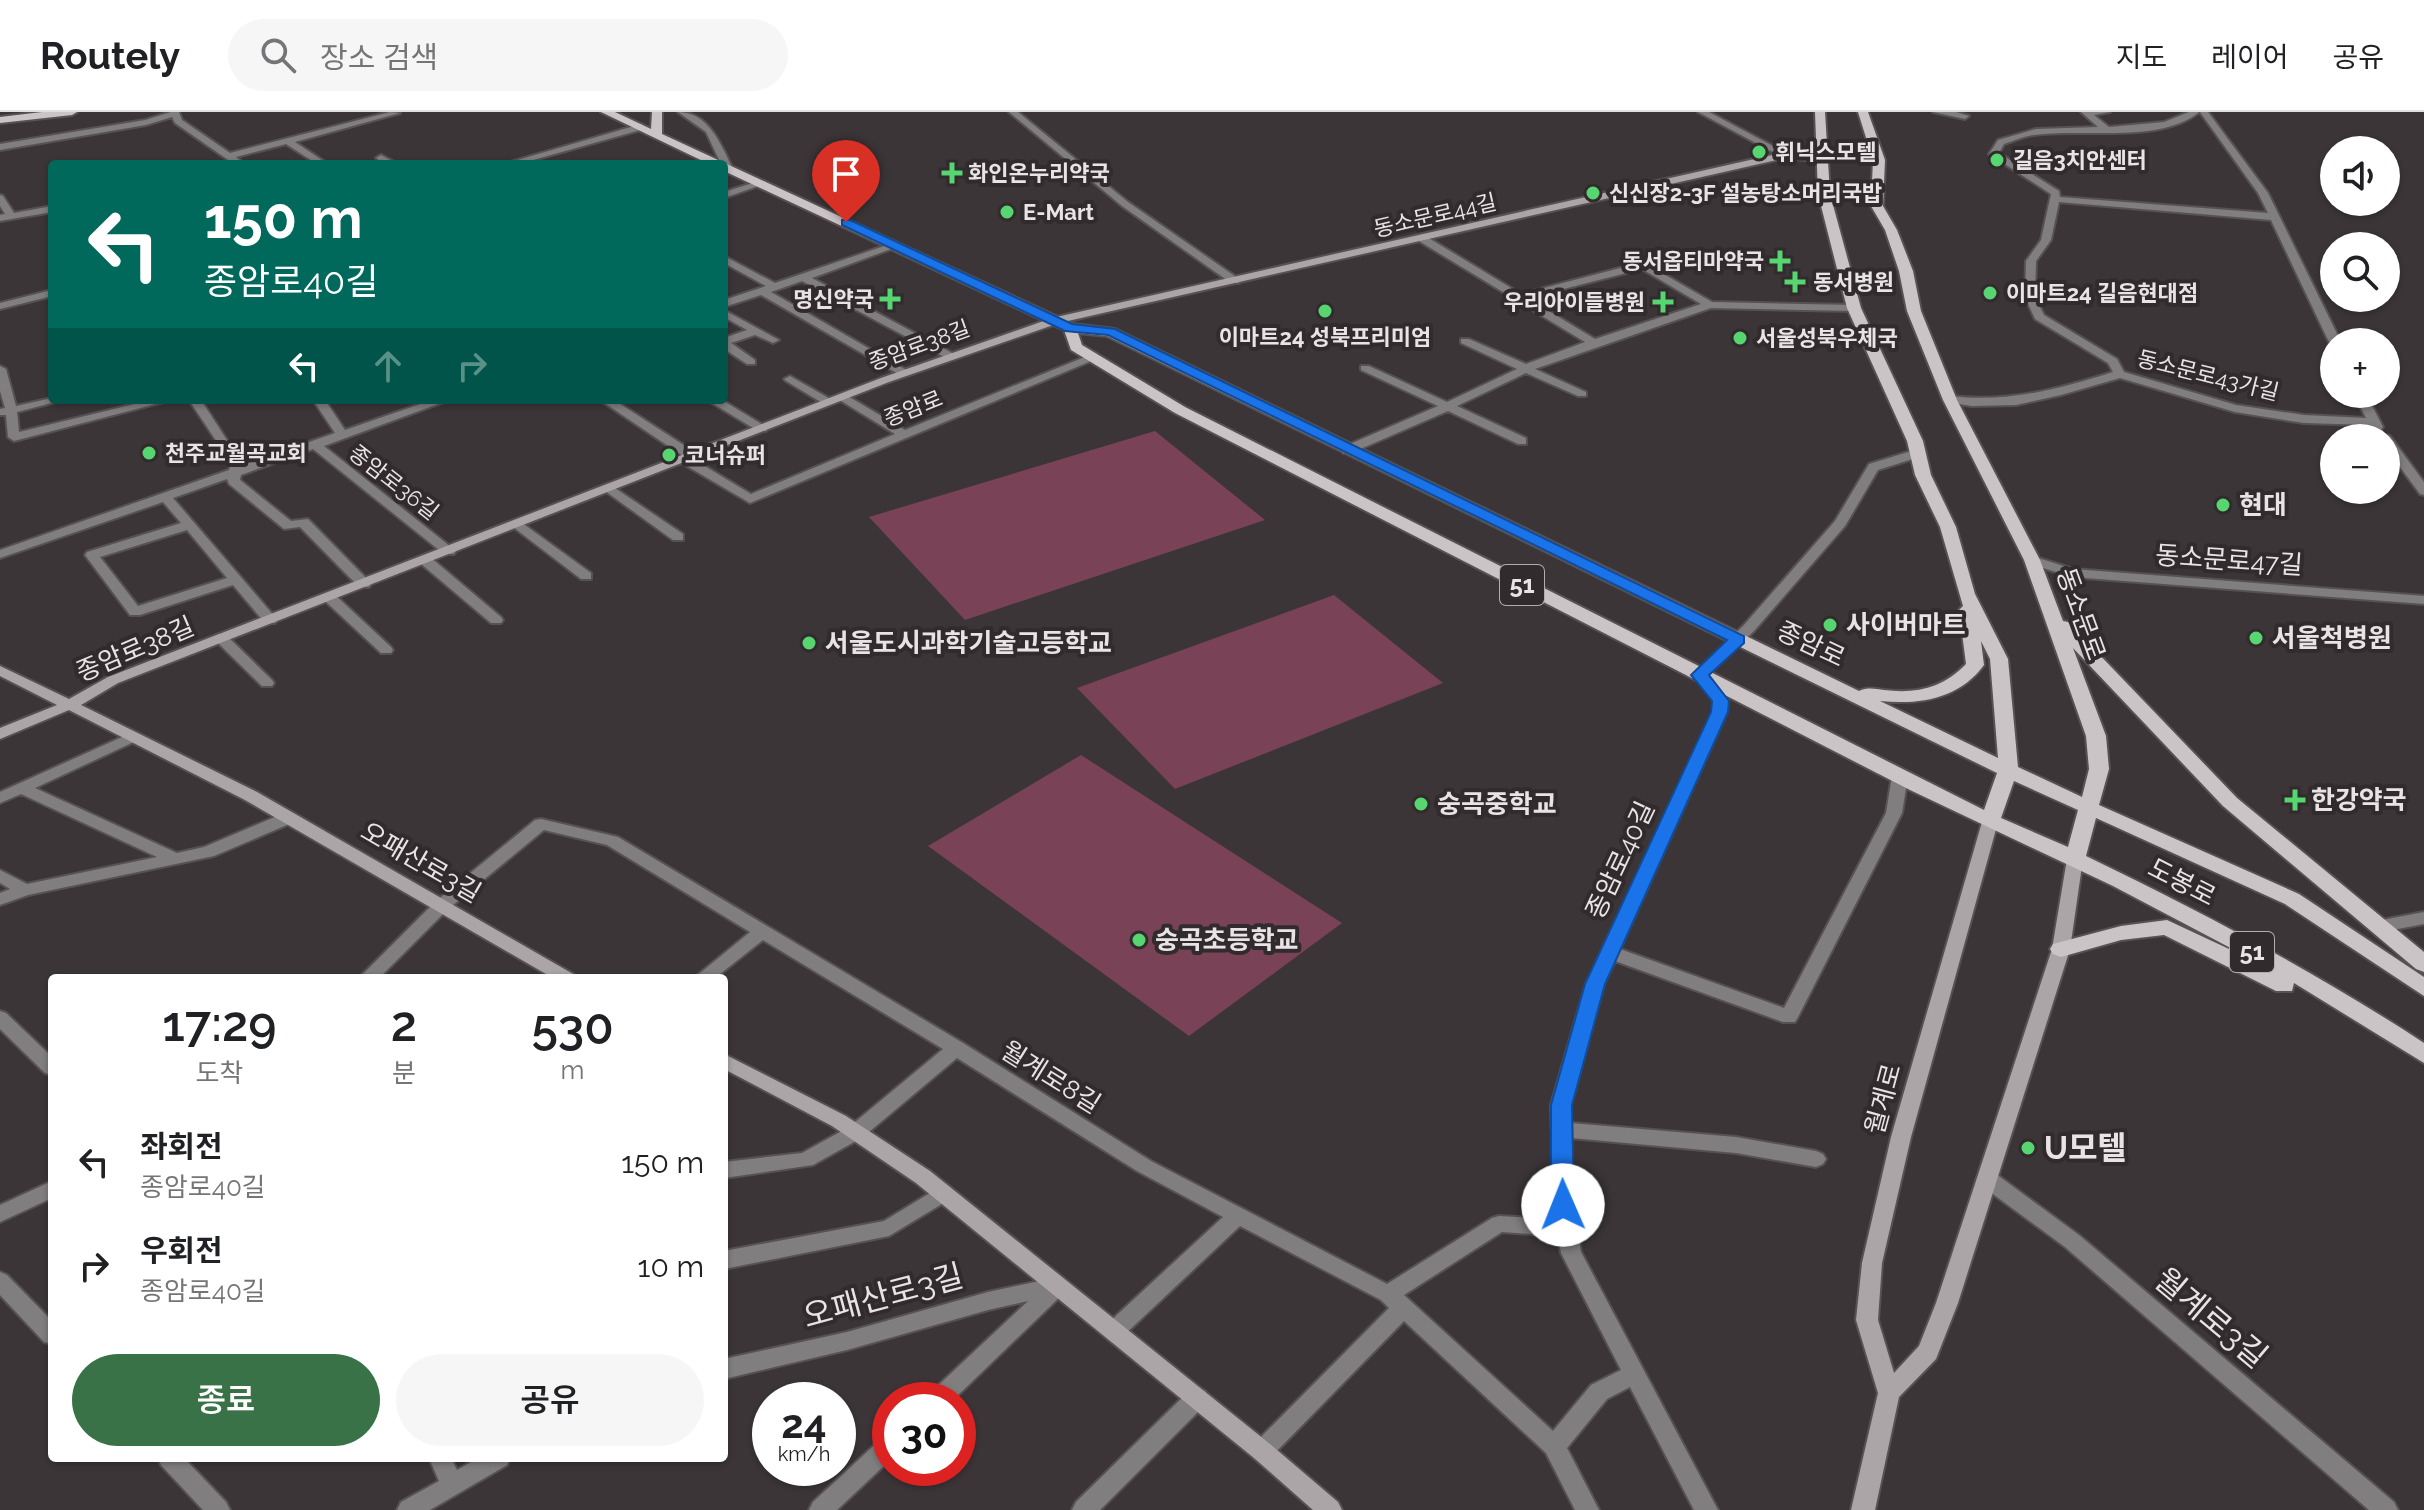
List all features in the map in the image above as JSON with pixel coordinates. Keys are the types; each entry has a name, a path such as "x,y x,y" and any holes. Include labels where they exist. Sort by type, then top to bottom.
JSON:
{"main road":[{"path":"0,120 72,112"},
{"name":"종암로","path":"606,112 709,160"},
{"path":"656,134 657,112"},
{"path":"1820,112 1824,194 1854,308 1883,368 1918,453 1923,475 1948,527 1966,594 1975,665 1961,683 1945,691 1905,698 1869,694 1828,681"},
{"name":"동소문로","path":"1863,112 1879,160 1877,206 1891,230 1906,271 1914,311 1950,400 2032,560 2096,736 2099,769 2075,859"},
{"name":"종암로","path":"728,169 1063,324 1110,332 2008,770"},
{"name":"종암로","path":"1063,324 1076,347 1130,382 1221,431 1990,822"},
{"path":"1966,594 1999,659 2007,733 2008,770 1990,822"},
{"path":"2053,616 2230,802 2424,964"},
{"name":"도봉로","path":"2008,770 2292,899 2424,988"},
{"name":"도봉로","path":"1990,822 2075,859 2250,950 2370,1017 2424,1054"},
{"path":"2061,949 2121,933 2167,927 2204,942 2424,1062"}],"street":[{"path":"682,112 710,131 720,160"},
{"path":"1013,112 1125,204 1235,281"},
{"path":"1702,112 1785,155"},
{"path":"1937,112 1965,116"},
{"path":"2105,128 2085,113 2106,112"},
{"path":"2195,112 2187,119 2163,125 2033,132 2001,142 1994,154 2056,196 2275,217"},
{"path":"2204,112 2263,193 2328,328"},
{"path":"0,147 146,122 174,113 178,121 234,160"},
{"path":"229,156 396,113"},
{"path":"523,160 641,127"},
{"path":"287,141 317,160"},
{"name":"동소문로44길","path":"1063,324 1235,281 1785,155 1823,159"},
{"path":"728,194 759,184"},
{"name":"동소문로43가길","path":"2056,196 2046,240 2031,261 2030,297 2039,317 2113,361 2120,374 2235,408 2304,419 2374,422"},
{"path":"0,198 5,217 48,210"},
{"path":"1423,239 1594,343"},
{"path":"728,303 897,245"},
{"path":"728,261 775,287"},
{"path":"1540,292 1640,264 1710,305"},
{"path":"803,277 950,356"},
{"path":"762,291 904,373"},
{"path":"0,306 48,294"},
{"path":"1347,450 1526,368 1710,305 1854,308"},
{"path":"728,315 773,340"},
{"name":"종암로38길","path":"0,734 69,705 113,680 835,399 950,356 1063,324"},
{"path":"728,341 755,331"},
{"path":"1465,341 1582,394"},
{"path":"728,346 751,362"},
{"name":"종암로","path":"688,457 750,499 1092,357"},
{"path":"1365,368 1522,441"},
{"path":"0,369 6,412 14,437 149,404"},
{"path":"1950,400 1979,405 2026,402 2120,374"},
{"name":"종암로38길","path":"790,379 905,435"},
{"path":"6,412 48,402"},
{"path":"198,404 237,463 233,481 289,526 303,522 364,584"},
{"path":"322,404 342,434"},
{"name":"종암로36길","path":"0,554 431,404"},
{"path":"612,404 688,457"},
{"path":"720,404 762,428"},
{"path":"2367,408 2374,422"},
{"name":"종암로36길","path":"314,444 449,551"},
{"path":"1700,675 1738,639 1840,523 1873,467 1918,453"},
{"path":"2400,458 2424,491"},
{"path":"609,488 678,537"},
{"path":"165,496 270,620"},
{"path":"518,524 586,576"},
{"path":"190,525 92,555 135,612 236,579"},
{"path":"425,560 496,620"},
{"name":"동소문로47길","path":"2032,560 2072,573 2424,600"},
{"path":"329,597 386,650"},
{"name":"종암로38길","path":"221,638 267,683"},
{"name":"오패산로3길","path":"0,670 288,818 560,974"},
{"name":"종암로40길","path":"1700,675 1721,701 1720,712 1595,984 1561,1105 1563,1205 1571,1253 1706,1510"},
{"path":"0,798 133,737"},
{"path":"1609,952 1789,1017 1894,813 1900,776"},
{"path":"21,788 176,859"},
{"path":"0,899 25,890 208,852 288,818"},
{"name":"월계로","path":"1863,1510 1889,1393 1867,1320 1872,1263 1901,1137 1990,822"},
{"name":"월계로8길","path":"441,906 541,824 612,841 956,1048 1144,1166 1396,1301 1554,1446 1587,1510"},
{"path":"1889,1393 1928,1352 1989,1180 2061,949 2075,859"},
{"path":"0,876 25,890"},
{"path":"372,974 441,906"},
{"path":"2382,926 2424,918"},
{"path":"708,974 762,931"},
{"path":"0,1018 48,1064"},
{"path":"728,1170 806,1160 856,1132 956,1048"},
{"path":"728,1063 856,1132 943,1193 1262,1451 1330,1510"},
{"path":"1562,1130 1736,1145 1816,1159"},
{"name":"월계로3길","path":"1989,1180 2072,1241 2386,1510"},
{"path":"0,1214 48,1191"},
{"path":"728,1259 889,1228 943,1193"},
{"path":"1114,1331 1236,1217"},
{"path":"1262,1451 1396,1301 1499,1224 1566,1228"},
{"path":"0,1281 48,1331"},
{"path":"957,1382 1058,1286"},
{"name":"오패산로3길","path":"728,1368 847,1341 988,1301 1058,1286"},
{"path":"1554,1446 1599,1392 1634,1374"},
{"path":"1084,1510 1197,1398"},
{"path":"173,1462 218,1510"},
{"path":"442,1462 452,1485"},
{"path":"409,1510 492,1462"},
{"path":"821,1510 872,1462"}],"shaded area":[{"path":"1155,431 1265,520 965,620 869,517"},
{"path":"1334,595 1443,683 1175,789 1077,688"},
{"path":"1081,755 1342,923 1189,1036 928,846"}],"place":[{"name":"휘닉스모텔","path":"1759,152"},
{"name":"길음3치안센터","path":"1997,160"},
{"name":"화인온누리약국","path":"952,173"},
{"name":"신신장2-3F 설농탕소머리국밥","path":"1593,193"},
{"name":"E-Mart","path":"1007,212"},
{"name":"동서옵티마약국","path":"1780,261"},
{"name":"동서병원","path":"1795,282"},
{"name":"이마트24 길음현대점","path":"1990,293"},
{"name":"명신약국","path":"890,299"},
{"name":"우리아이들병원","path":"1663,302"},
{"name":"이마트24 성북프리미엄","path":"1325,311"},
{"name":"서울성북우체국","path":"1740,338"},
{"name":"천주교월곡교회","path":"149,453"},
{"name":"코너슈퍼","path":"669,455"},
{"name":"현대","path":"2223,505"},
{"name":"사이버마트","path":"1830,625"},
{"name":"서울척병원","path":"2256,638"},
{"name":"서울도시과학기술고등학교","path":"809,643"},
{"name":"한강약국","path":"2295,800"},
{"name":"숭곡중학교","path":"1421,804"},
{"name":"숭곡초등학교","path":"1139,940"},
{"name":"U모텔","path":"2028,1148"}],"route":[{"path":"846,222 1070,328 1110,332 1738,639 1700,675 1721,701 1720,712 1595,984 1561,1105 1563,1205"}]}
